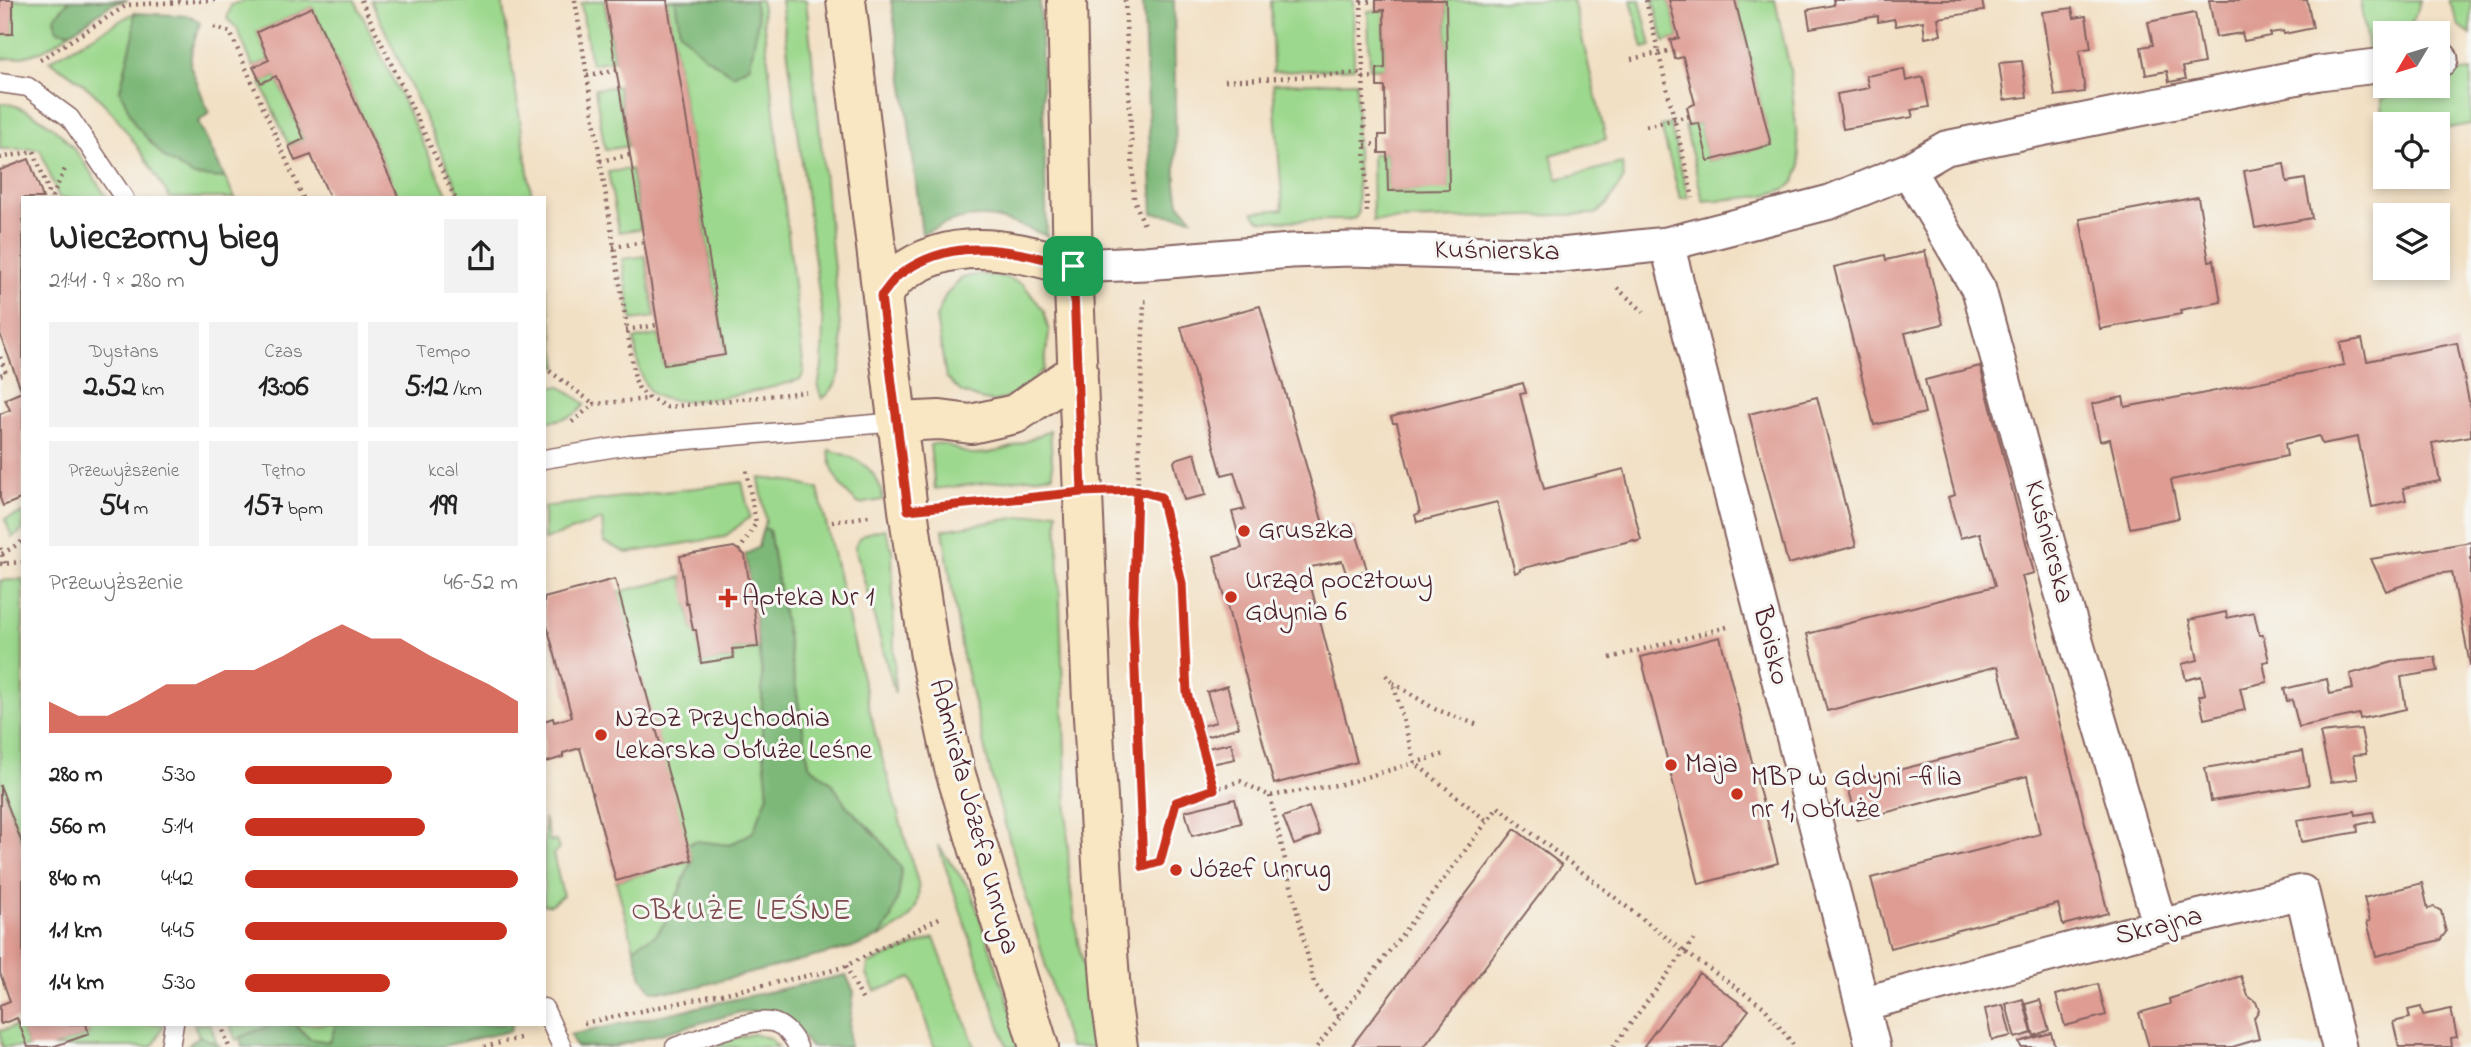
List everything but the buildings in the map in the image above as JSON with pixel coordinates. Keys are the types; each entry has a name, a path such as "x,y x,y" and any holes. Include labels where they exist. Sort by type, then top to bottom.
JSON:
{"street":[{"name":"Admirała Józefa Unruga","path":"846,0 908,510 930,657 954,768 1039,1047"},
{"path":"1067,0 1073,266 1082,492 1104,899 1112,1006 1118,1047"},
{"name":"Kuśnierska","path":"1073,266 1291,251 1368,250 1561,255 1667,244 1830,202 1909,170 1946,148 2319,74 2373,67"},
{"name":"Kuśnierska","path":"1909,170 1979,290 2060,587 2160,926"},
{"name":"Boisko","path":"1667,244 1873,1047"},
{"path":"881,296 898,276 934,256 973,247 1016,252 1073,266"},
{"path":"898,422 940,420 971,424 1015,414 1078,371"},
{"name":"Skrajna","path":"1862,1004 2302,892 2339,1047"}],"lane":[{"path":"0,83 28,87 70,118 123,196"},
{"path":"546,458 629,445 898,422"},
{"path":"546,1014 562,1047"},
{"path":"675,1047 749,1023 772,1022 791,1034 798,1047"},
{"path":"170,1047 174,1026"}],"path":[{"path":"28,87 41,59 127,5 215,0"},
{"path":"361,0 454,196"},
{"path":"575,0 626,330 639,389 649,398 667,407 806,392"},
{"path":"1125,0 1134,199 1145,227"},
{"path":"1646,0 1694,198 1688,198"},
{"path":"1368,250 1361,1 1376,1"},
{"path":"214,27 230,32 302,196"},
{"path":"1630,59 1673,50"},
{"path":"586,75 616,71"},
{"path":"251,78 257,76"},
{"path":"1225,81 1377,77"},
{"path":"1646,126 1689,116"},
{"path":"1365,145 1379,144"},
{"path":"0,158 34,151 49,196"},
{"path":"284,155 291,152"},
{"path":"600,160 630,155"},
{"path":"35,161 49,196"},
{"path":"613,247 644,242"},
{"path":"1605,284 1618,288 1644,312 1647,325"},
{"path":"1140,763 1133,620 1137,490 1144,302 1157,299"},
{"path":"626,330 657,325"},
{"path":"0,357 6,373 0,374"},
{"path":"546,368 594,404 649,398"},
{"path":"739,551 756,523 746,469"},
{"path":"832,522 908,510 1082,492 1137,490 1161,497 1182,583 1187,693 1214,789"},
{"path":"2,554 21,542"},
{"path":"0,548 3,564 21,562"},
{"path":"1610,658 1730,626"},
{"path":"1386,675 1393,683 1435,709 1478,725"},
{"path":"1393,683 1415,764 1488,822"},
{"path":"1143,867 1160,862 1176,802 1240,781 1270,796 1342,784 1445,754"},
{"path":"1270,796 1314,983 1340,1017"},
{"path":"1317,1047 1498,807 1685,952 1764,1007 1795,1047"},
{"path":"1143,854 1143,880"},
{"path":"484,1047 830,971 846,966 942,917"},
{"path":"1613,1047 1694,939"},
{"path":"846,966 864,1003"},
{"path":"221,1026 229,1047"}],"green space":[{"path":"13,0 70,0 54,18 57,30 71,32 38,52 0,59 0,34 13,34"},
{"path":"70,0 128,0 112,4 71,32 57,30 54,18"},
{"path":"246,0 355,0 448,196 398,196 312,7 257,32 269,60 253,67 237,28 227,19 231,5"},
{"path":"371,0 502,0 532,196 461,196"},
{"path":"604,0 614,60 591,64 581,3"},
{"path":"667,0 761,0 804,371 801,379 726,397 682,401 653,394 642,376 634,339 659,335 664,365 725,354"},
{"path":"675,0 754,0 758,20 750,66 733,75 704,56 680,32"},
{"path":"781,0 806,0 843,355 837,380 822,399 818,388 822,366 823,324"},
{"path":"891,0 1040,0 1047,236 1012,223 984,217 957,220 922,234"},
{"path":"1143,0 1174,0 1176,184 1179,203 1192,218 1153,213"},
{"path":"1271,0 1353,0 1354,68 1273,72"},
{"path":"1446,0 1573,0 1606,139 1551,155 1558,179 1622,163 1624,178 1608,203 1596,214 1373,221 1372,154 1387,153 1388,191 1449,189"},
{"path":"1631,0 1640,0 1651,46 1643,48"},
{"path":"1653,0 1669,0 1679,38 1664,42"},
{"path":"1735,0 1775,0 1790,70 1800,167 1794,182 1777,192 1703,201 1685,126 1699,123 1708,161 1771,145"},
{"path":"2360,0 2420,0 2412,21 2373,21 2373,48 2368,50"},
{"path":"2449,0 2471,0 2471,35 2459,26"},
{"path":"1384,10 1385,68 1370,69 1368,11"},
{"path":"134,13 134,34 120,90 194,176 225,178 234,196 169,196 132,139 105,104 89,88 49,61"},
{"path":"134,13 191,16 200,23 190,65 209,113 198,122 225,178 194,176 165,158 135,125 120,90 134,34"},
{"path":"2471,71 2471,124 2450,128 2450,112 2383,112 2382,99 2385,98 2450,98 2451,73"},
{"path":"276,76 304,139 289,146 261,83"},
{"path":"1356,82 1358,214 1355,218 1346,220 1258,219 1253,212 1283,209 1273,84"},
{"path":"618,86 628,146 605,150 595,89"},
{"path":"0,103 31,113 56,130 75,149 106,196 58,196 40,149 0,149"},
{"path":"1670,124 1688,198 1680,198 1661,126"},
{"path":"631,169 641,229 619,232 608,172"},
{"path":"645,256 655,317 632,320 622,259"},
{"path":"980,274 1004,277 1023,284 1044,311 1049,333 1044,369 1021,392 994,402 961,392 946,377 936,318 945,296 962,278"},
{"path":"546,290 558,366 546,359"},
{"path":"546,381 554,387 560,386 585,404 572,415 546,422"},
{"path":"1050,430 1053,475 935,489 930,445 941,444 967,453 983,454 1012,447"},
{"path":"829,450 849,456 872,472 881,489 883,500 859,504 852,498 834,474"},
{"path":"759,478 788,481 818,489 876,737 918,883 917,903 910,917 880,937 891,918 899,893 900,868 879,838 846,805 831,782 809,765 769,530 763,528 766,521"},
{"path":"742,482 750,517 724,537 627,553 604,542 602,520 546,539 546,507"},
{"path":"1057,511 1069,875 1078,942 1102,1047 1069,1047 991,775 962,652 943,530"},
{"path":"21,514 21,531 12,537 5,519"},
{"path":"763,528 769,530 809,765 831,782 846,805 879,838 901,868 899,893 891,918 880,937 857,946 680,991 652,991 642,978 634,948 655,936 667,920 692,861 687,845 695,841 730,845 753,832 768,795 762,732 762,674 745,555 758,547"},
{"path":"885,529 892,549 895,694 855,547 863,536"},
{"path":"682,577 693,630 696,630 701,663 734,658 732,649 758,647 762,674 762,732 768,795 754,832 730,845 695,841 687,845 618,592"},
{"path":"21,579 21,841 0,784 0,581"},
{"path":"546,826 550,841 556,841 559,849 553,854 563,895 552,904 546,905"},
{"path":"938,845 971,891 1023,1047 1007,1047"},
{"path":"692,860 667,920 655,936 634,948 616,881"},
{"path":"934,938 975,1047 934,1047 912,978 875,991 867,975 868,964"},
{"path":"846,975 854,992 849,1047 810,1047 795,1026 777,1011 740,1012 613,1047 576,1047 570,1035"},
{"path":"20,1025 28,1047 2,1047 0,1031"},
{"path":"87,1026 163,1026 155,1043 150,1047 52,1047 89,1034"},
{"path":"195,1026 211,1026 217,1044 199,1036"},
{"path":"231,1026 269,1026 236,1040"},
{"path":"269,1026 296,1026 310,1039 330,1042 335,1026 511,1026 510,1031 438,1047 242,1047 240,1037"},
{"path":"296,1026 335,1026 330,1042 310,1039"},
{"path":"753,1034 769,1038 778,1047 717,1047 716,1043"},
{"path":"199,1036 217,1044 219,1047 186,1047"}],"place":[{"name":"Gruszka","path":"1244,531"},
{"name":"Urząd pocztowy Gdynia 6","path":"1231,597"},
{"name":"Apteka Nr 1","path":"728,598"},
{"name":"NZOZ Przychodnia Lekarska Obłuże Leśne","path":"601,735"},
{"name":"Maja","path":"1671,765"},
{"name":"MBP w Gdyni -filia nr 1, Obłuże","path":"1737,794"},
{"name":"Józef Unrug","path":"1176,870"}],"district":[{"name":"OBŁUŻE LEŚNE","path":"742,912"}],"route":[{"path":"1073,266 1016,252 973,247 934,256 898,276 881,296 908,510 1082,492 1137,490 1133,620 1143,867 1160,862 1176,802 1214,789 1187,693 1182,583 1161,497 1137,490 1082,492 1073,266"}]}
